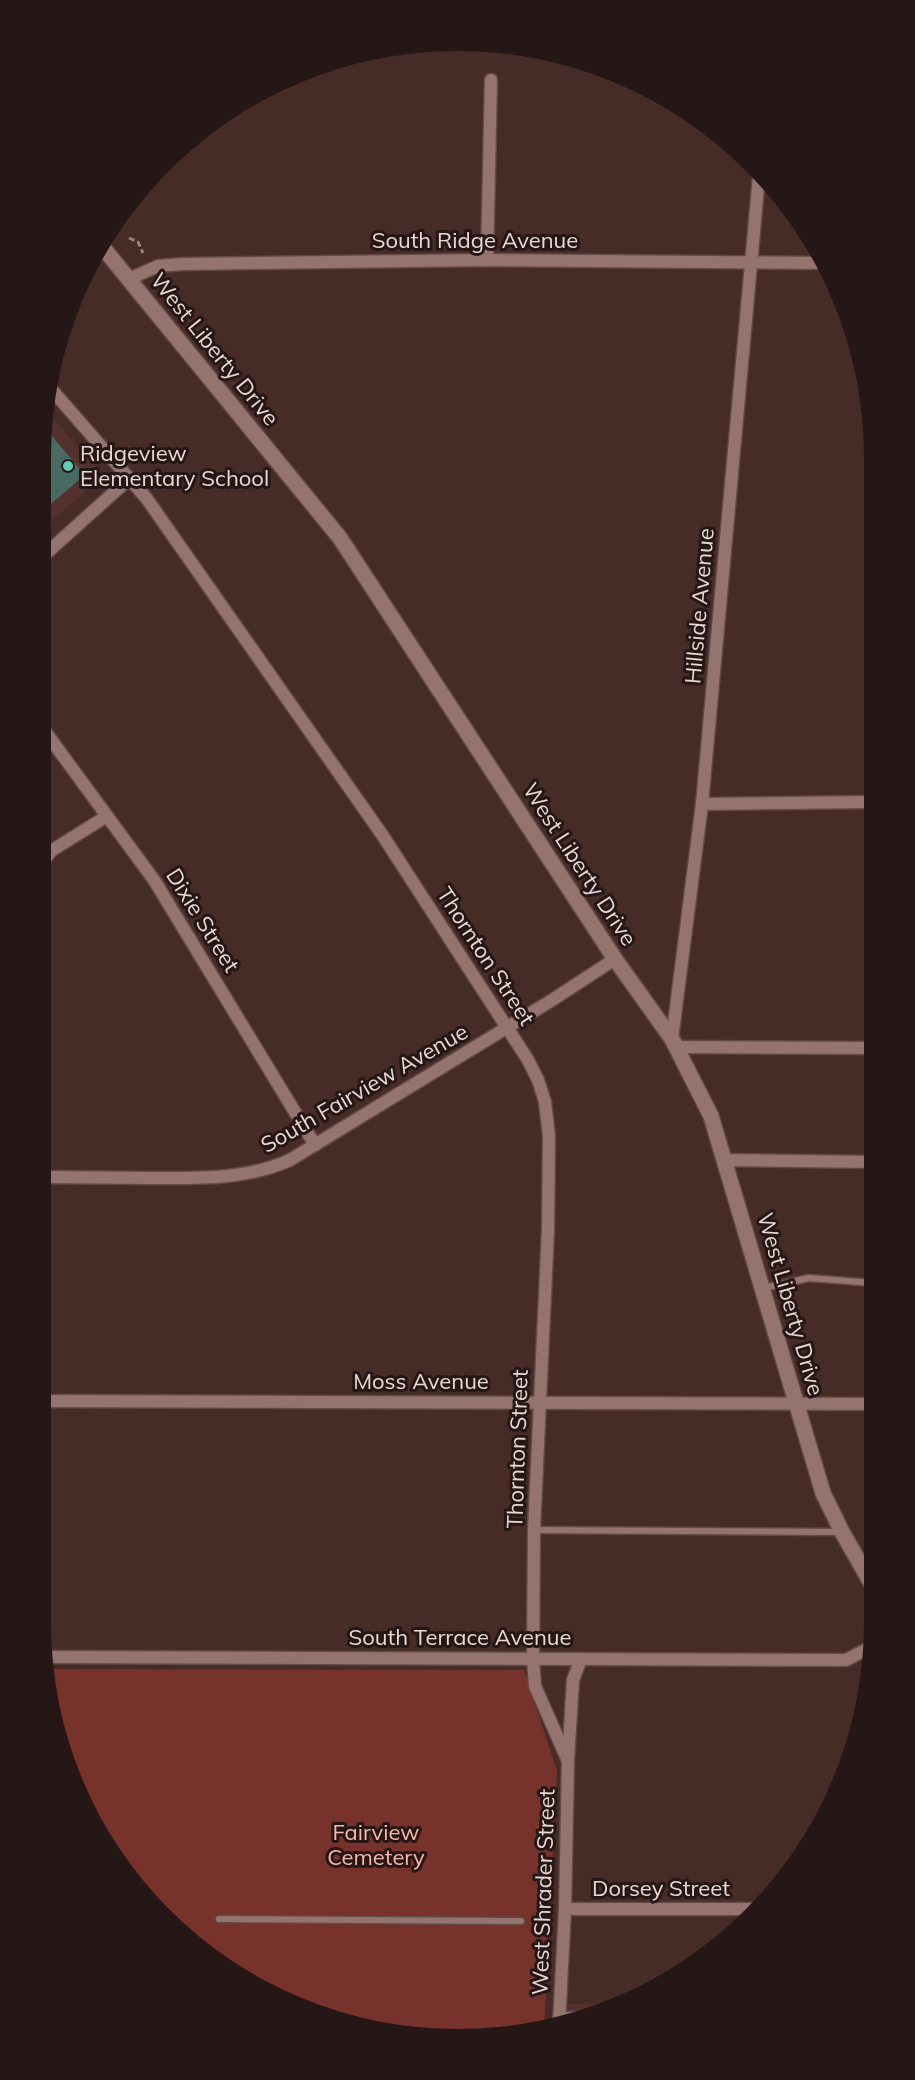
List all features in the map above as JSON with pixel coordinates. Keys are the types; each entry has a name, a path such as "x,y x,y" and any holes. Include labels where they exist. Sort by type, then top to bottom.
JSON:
{"main road":[{"name":"West Liberty Drive","path":"106,252 340,538 615,959 673,1043 711,1116 823,1493 864,1570"}],"street":[{"path":"487,260 491,80"},
{"name":"Hillside Avenue","path":"673,1043 702,804 758,184"},
{"name":"South Ridge Avenue","path":"129,279 158,266 184,264 487,260 814,263"},
{"name":"Thornton Street","path":"56,394 147,499 383,836 528,1060 538,1080 545,1102 549,1136 548,1230 534,1530 533,1659"},
{"path":"51,548 130,478"},
{"name":"Dixie Street","path":"51,741 154,880 315,1145"},
{"path":"702,804 864,802"},
{"path":"51,851 107,816"},
{"name":"South Fairview Avenue","path":"51,1177 201,1178 247,1174 280,1165 615,959"},
{"path":"673,1043 864,1048"},
{"path":"725,1160 864,1162"},
{"name":"Moss Avenue","path":"51,1401 864,1404"},
{"name":"South Terrace Avenue","path":"53,1657 846,1660 863,1651"},
{"name":"West Shrader Street","path":"533,1659 535,1686 568,1761"},
{"name":"West Shrader Street","path":"559,2016 565,1909 568,1761 573,1680 581,1659"},
{"name":"Dorsey Street","path":"565,1909 746,1909"}],"lane":[{"path":"763,1288 809,1278 864,1282"},
{"path":"534,1530 842,1532"},
{"path":"219,1919 521,1921"}],"path":[{"path":"129,238 138,243 143,254"}],"shaded area":[{"name":"Ridgeview Elementary School","path":"53,418 104,475 51,521"},
{"path":"598,2003 564,2015 565,2004"}],"green space":[{"name":"Fairview Cemetery","path":"53,1669 524,1670 557,1771 545,2019 511,2026 458,2029 404,2026 378,2021 302,1998 254,1975 189,1928 152,1891 105,1826 82,1778 65,1728"}],"building":[{"path":"52,436 85,475 51,504"}],"place":[{"name":"Ridgeview Elementary School","path":"68,466"}]}
